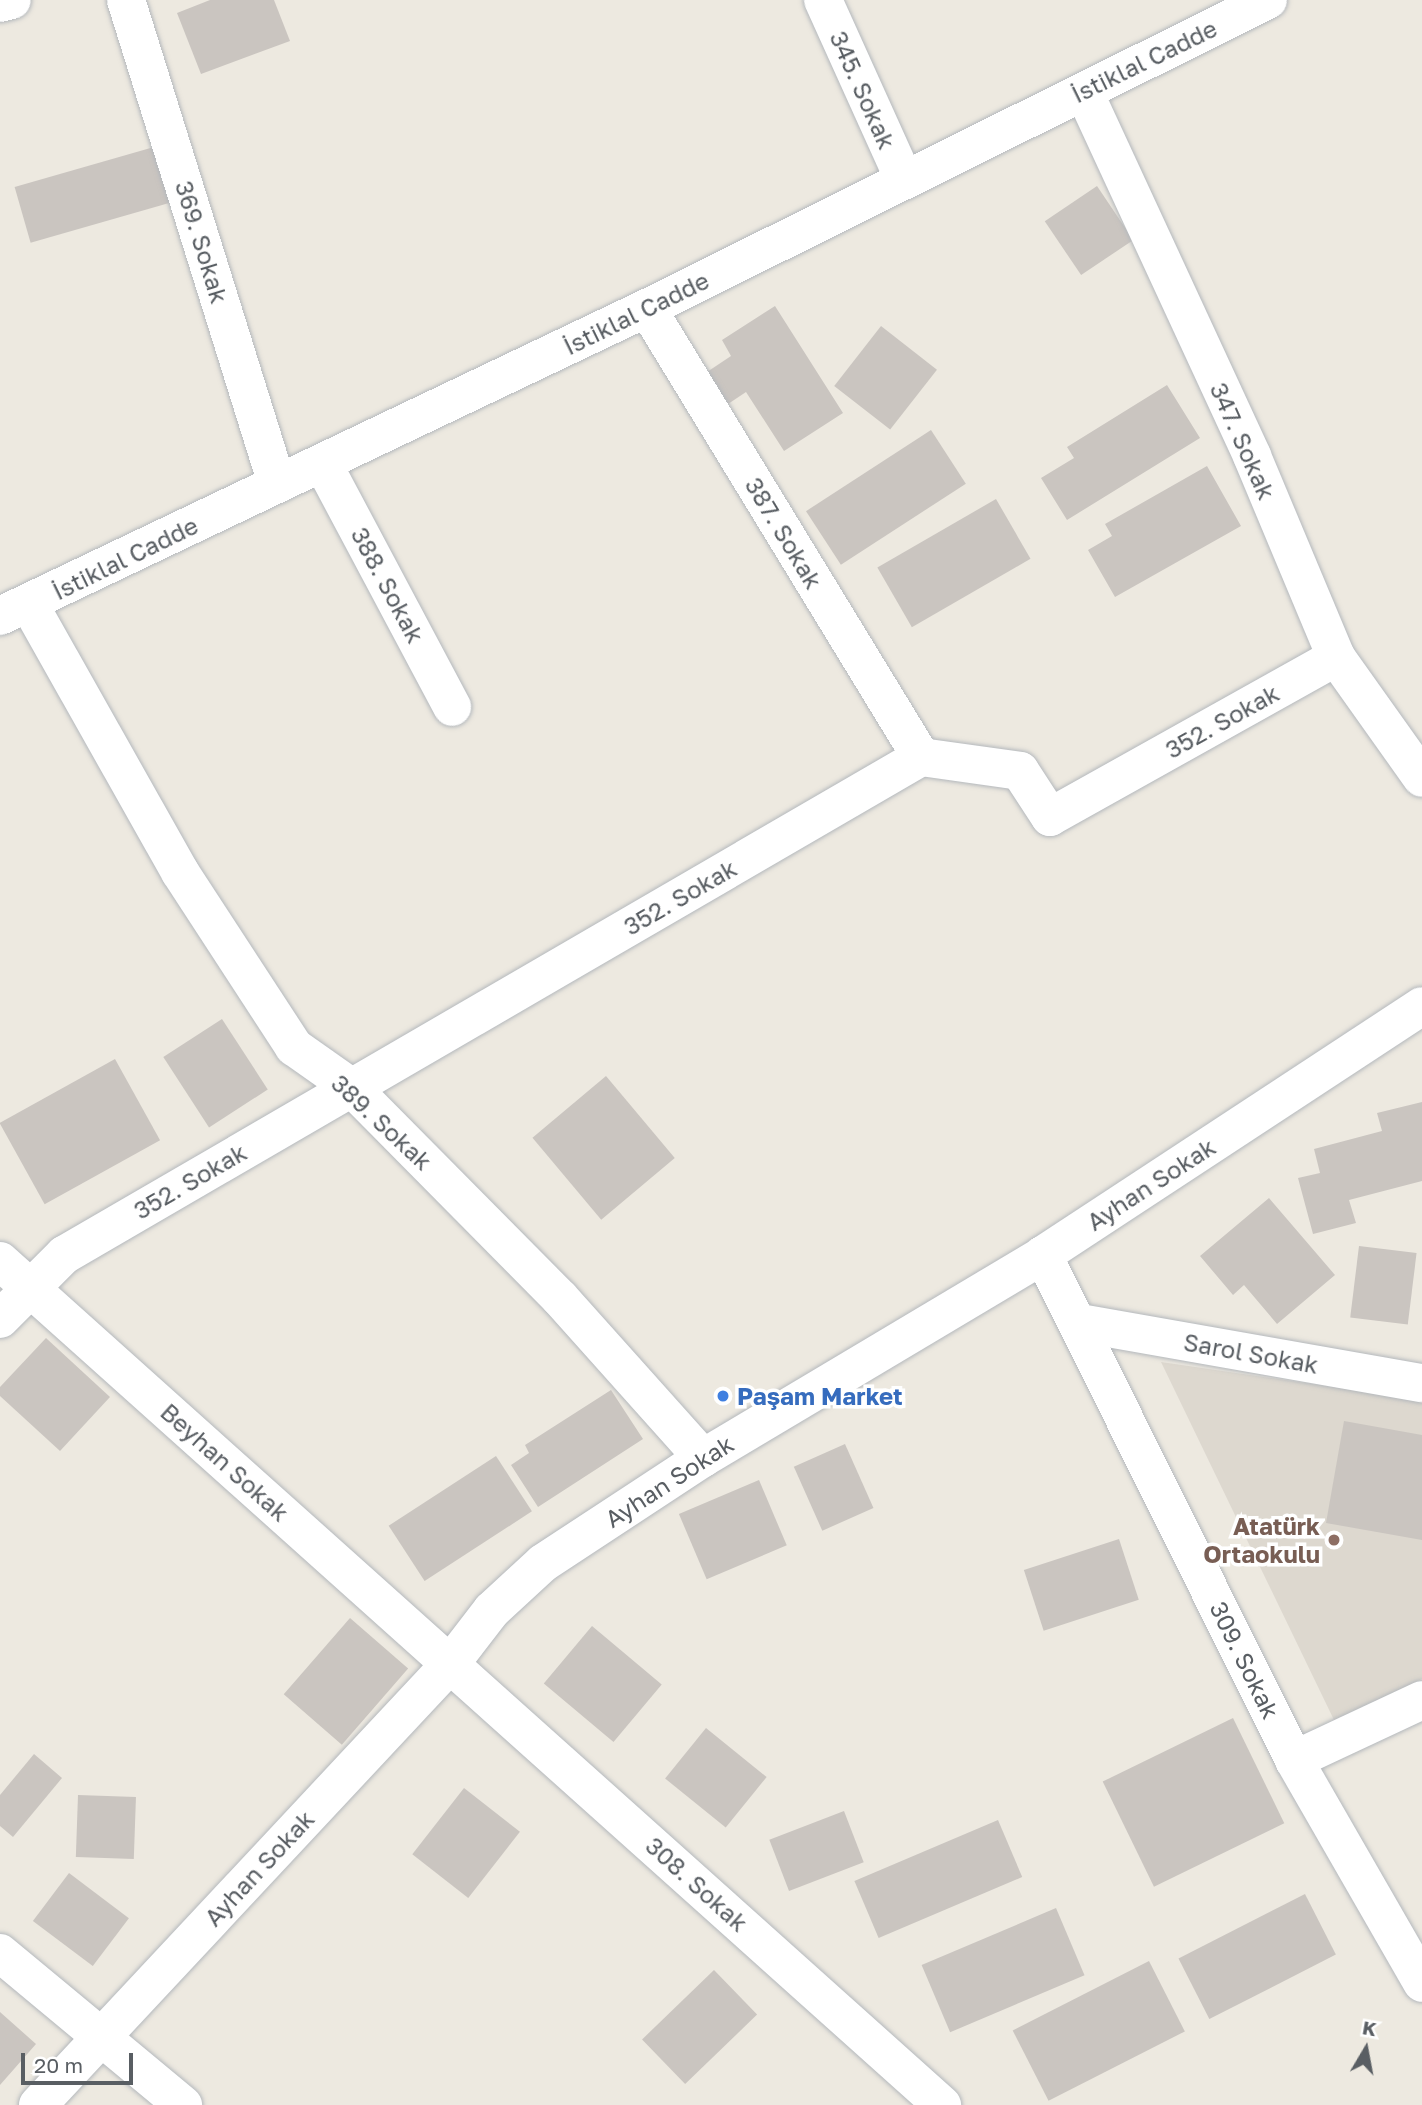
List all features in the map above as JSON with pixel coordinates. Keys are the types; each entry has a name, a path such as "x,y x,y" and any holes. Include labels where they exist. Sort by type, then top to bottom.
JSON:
{"street":[{"path":"0,3 12,0"},
{"name":"369. Sokak","path":"126,0 277,484"},
{"name":"345. Sokak","path":"823,0 904,179"},
{"name":"İstiklal Cadde","path":"15,610 647,308 1084,92 1226,9 1268,0"},
{"name":"347. Sokak","path":"1084,92 1252,456 1336,657 1422,778"},
{"name":"387. Sokak","path":"647,308 921,757"},
{"name":"388. Sokak","path":"323,464 452,707"},
{"name":"389. Sokak","path":"15,610 180,872 294,1046 351,1087 559,1297 703,1458"},
{"name":"352. Sokak","path":"0,1320 29,1287 64,1255 921,757 1020,771 1050,817 1336,657"},
{"name":"Ayhan Sokak","path":"38,2105 451,1663 492,1610 542,1563 703,1458 1043,1255 1422,1006"},
{"name":"309. Sokak","path":"1043,1255 1080,1324 1294,1760 1422,1983"},
{"name":"Beyhan Sokak","path":"0,1261 451,1663"},
{"name":"Sarol Sokak","path":"1080,1324 1422,1383"},
{"name":"308. Sokak","path":"451,1663 942,2105"},
{"path":"1294,1760 1422,1700"},
{"path":"0,1953 183,2105"}],"shaded area":[{"name":"Atatürk Ortaokulu","path":"1161,1362 1422,1400 1422,1679 1334,1720"}],"building":[{"path":"210,0 274,0 290,41 201,74 177,13"},
{"path":"154,147 170,203 31,243 15,187"},
{"path":"1097,186 1133,240 1081,275 1045,221"},
{"path":"775,306 843,413 784,451 746,392 728,404 707,372 731,356 722,340"},
{"path":"881,326 937,370 890,430 834,386"},
{"path":"1167,385 1200,438 1067,520 1041,478 1074,458 1067,447"},
{"path":"931,430 966,484 841,565 806,511"},
{"path":"1207,466 1241,526 1115,597 1088,550 1112,536 1105,524"},
{"path":"996,499 1030,559 912,627 877,568"},
{"path":"222,1019 268,1089 209,1128 163,1057"},
{"path":"115,1059 160,1140 45,1204 0,1123"},
{"path":"606,1076 675,1158 601,1220 532,1138"},
{"path":"1422,1102 1422,1181 1349,1200 1356,1223 1313,1234 1298,1178 1320,1173 1314,1149 1382,1131 1377,1113"},
{"path":"1269,1198 1335,1275 1277,1324 1244,1285 1233,1295 1200,1256"},
{"path":"1359,1246 1417,1253 1408,1325 1350,1317"},
{"path":"46,1338 110,1397 60,1451 0,1396 0,1387"},
{"path":"611,1390 643,1439 538,1507 511,1465 529,1453 525,1445"},
{"path":"1344,1421 1422,1435 1422,1540 1326,1523"},
{"path":"845,1444 873,1508 822,1531 794,1467"},
{"path":"496,1456 532,1511 425,1581 389,1526"},
{"path":"759,1480 787,1545 707,1579 679,1514"},
{"path":"1119,1539 1139,1600 1044,1631 1024,1570"},
{"path":"350,1618 408,1669 342,1745 284,1694"},
{"path":"592,1626 662,1684 614,1742 544,1683"},
{"path":"1233,1718 1284,1823 1154,1887 1103,1782"},
{"path":"706,1728 767,1777 726,1828 665,1779"},
{"path":"34,1754 62,1778 13,1837 0,1826 0,1795"},
{"path":"464,1788 520,1832 468,1898 412,1854"},
{"path":"78,1795 136,1797 134,1859 76,1857"},
{"path":"844,1811 864,1862 789,1891 769,1840"},
{"path":"998,1820 1022,1877 879,1938 854,1881"},
{"path":"69,1873 129,1918 93,1966 33,1921"},
{"path":"1305,1894 1336,1955 1209,2019 1178,1958"},
{"path":"1056,1908 1085,1975 950,2032 922,1965"},
{"path":"1149,1961 1185,2031 1049,2101 1013,2030"},
{"path":"714,1970 757,2015 685,2084 642,2039"},
{"path":"0,2012 36,2044 0,2085"}],"place":[{"name":"Paşam Market","path":"723,1396"},
{"name":"Atatürk Ortaokulu","path":"1334,1540"}]}
